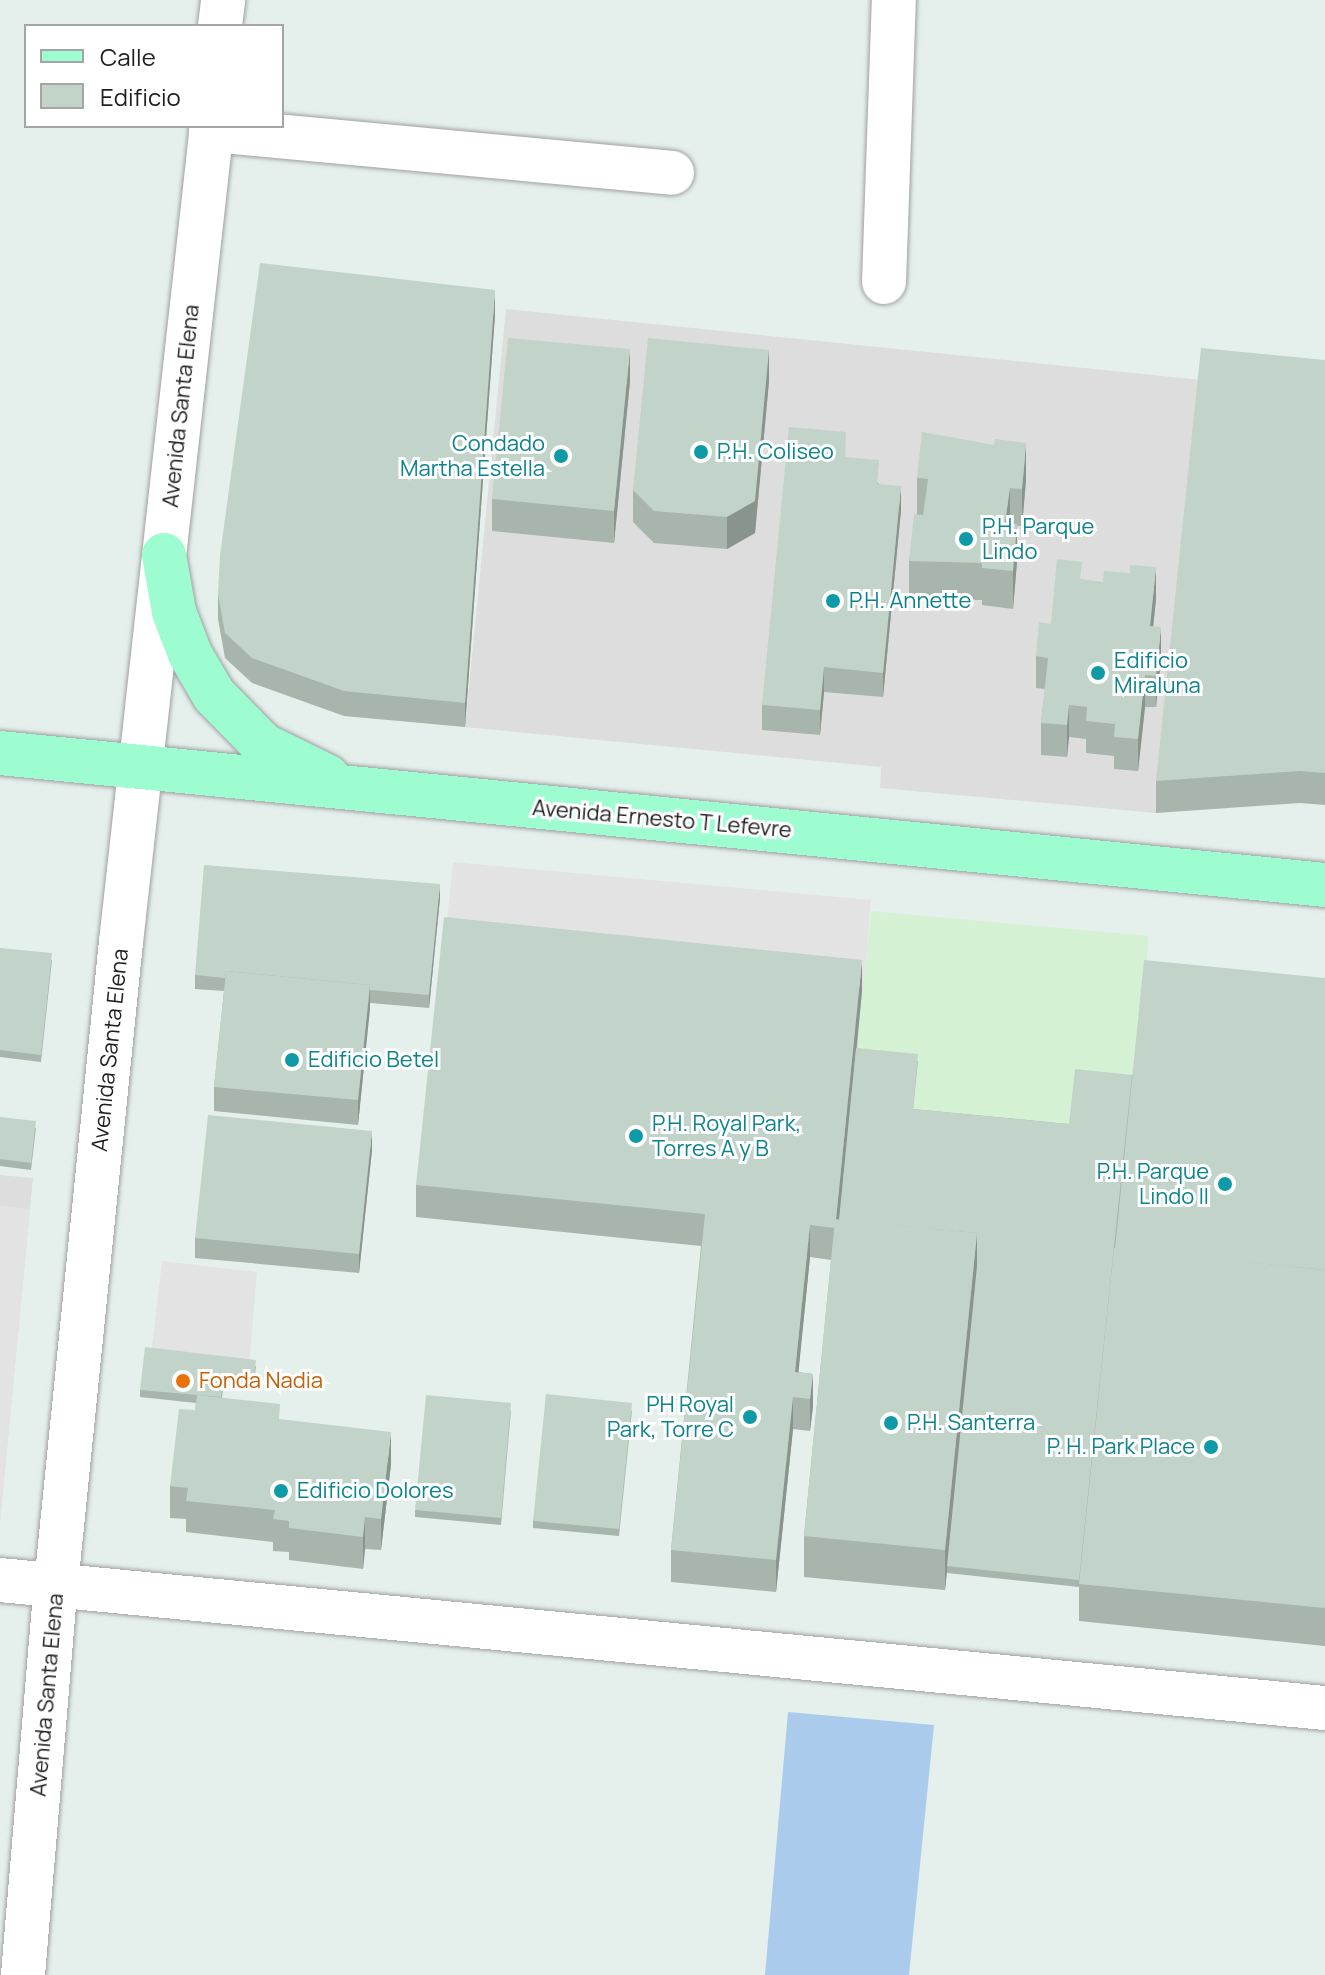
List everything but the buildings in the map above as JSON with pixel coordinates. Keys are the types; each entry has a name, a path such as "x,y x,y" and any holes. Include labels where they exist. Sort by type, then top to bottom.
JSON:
{"main road":[{"path":"164,555 174,612 190,654 214,695 263,745 360,791"},
{"name":"Avenida Ernesto T Lefevre","path":"0,753 1325,885"}],"street":[{"path":"220,24 223,0"},
{"path":"884,282 894,0"},
{"path":"211,128 672,173"},
{"name":"Avenida Santa Elena","path":"23,1975 56,1585 211,128"},
{"path":"0,1580 1325,1708"}],"shaded area":[{"path":"506,309 1201,380 1156,813 880,788 881,767 465,727"},
{"path":"453,862 871,900 863,991 444,949"},
{"path":"871,911 1149,936 1114,1286 835,1260"},
{"path":"0,1175 33,1178 0,1522"},
{"path":"0,1206 30,1209 0,1522"},
{"path":"162,1261 257,1272 249,1366 151,1355"},
{"path":"788,1712 934,1725 909,1975 765,1975"}],"place":[{"name":"P.H. Coliseo","path":"701,452"},
{"name":"Condado Martha Estella","path":"561,456"},
{"name":"P.H. Parque Lindo","path":"966,539"},
{"name":"P.H. Annette","path":"833,601"},
{"name":"Edificio Miraluna","path":"1098,673"},
{"name":"Edificio Betel","path":"292,1060"},
{"name":"P.H. Royal Park, Torres A y B","path":"636,1136"},
{"name":"P.H. Parque Lindo II","path":"1225,1184"},
{"name":"Fonda Nadia","path":"183,1381"},
{"name":"PH Royal Park, Torre C","path":"750,1417"},
{"name":"P.H. Santerra","path":"891,1423"},
{"name":"P. H. Park Place","path":"1211,1447"},
{"name":"Edificio Dolores","path":"281,1491"}]}
